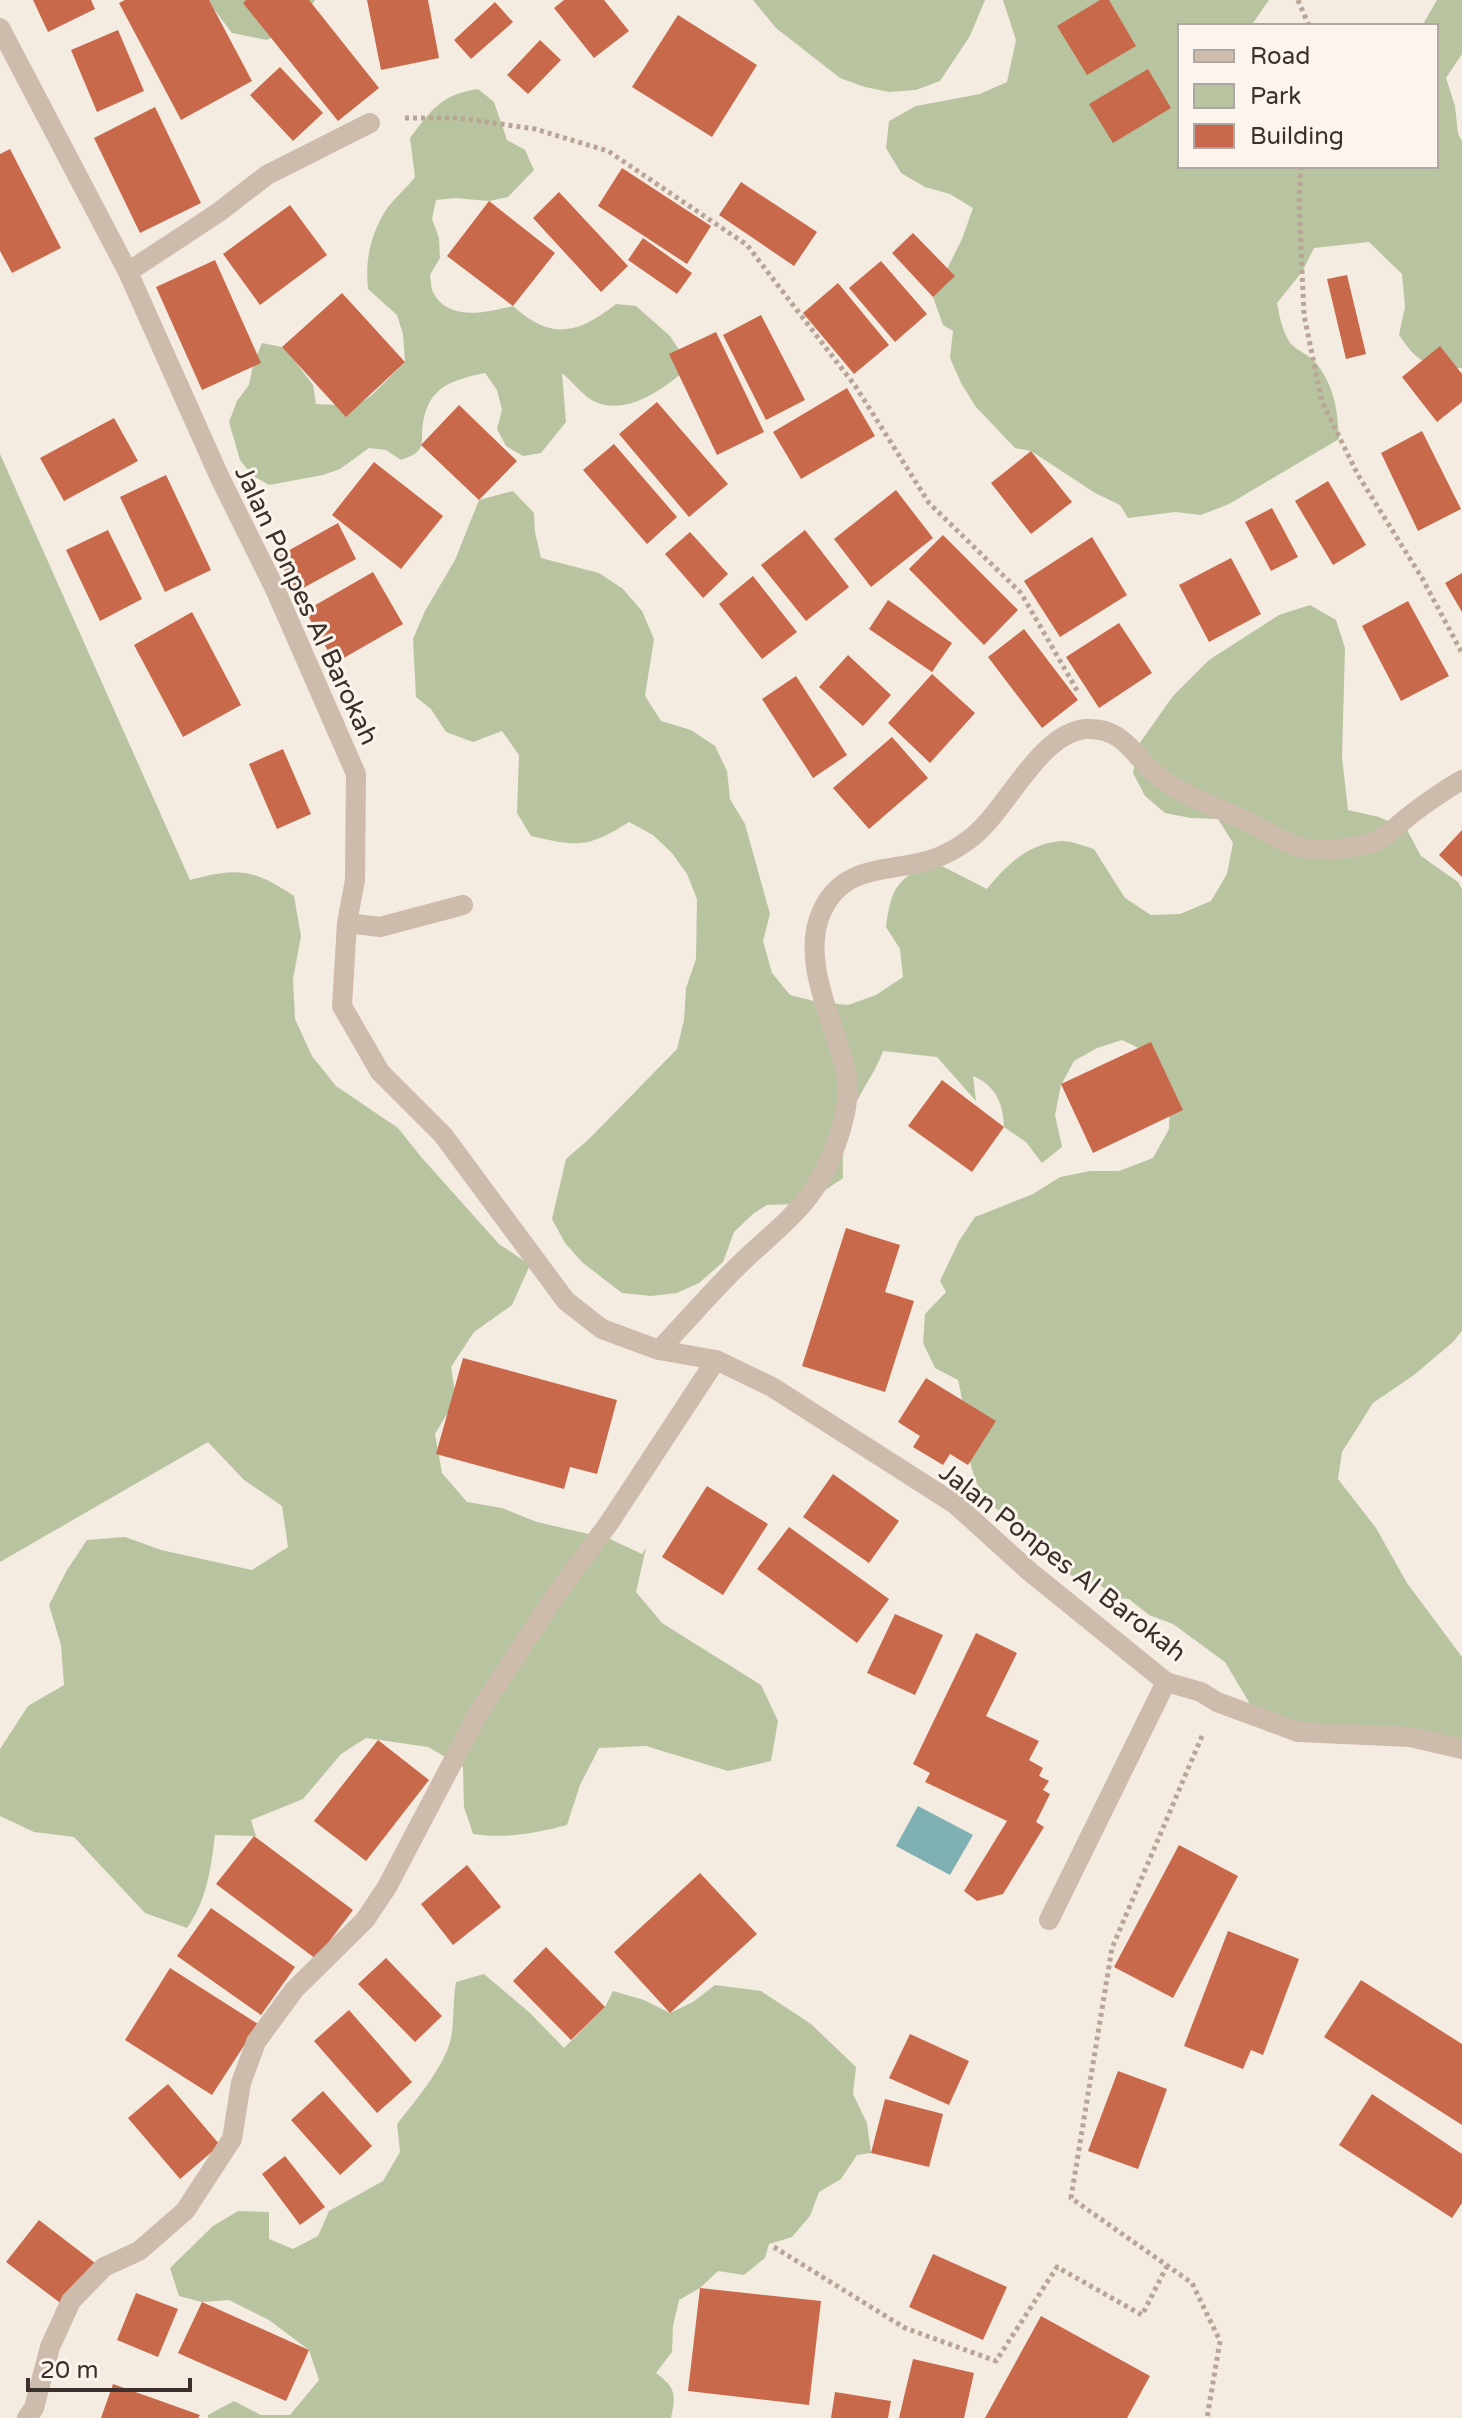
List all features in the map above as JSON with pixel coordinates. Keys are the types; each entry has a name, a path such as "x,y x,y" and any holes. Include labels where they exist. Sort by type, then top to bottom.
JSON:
{"street":[{"name":"Jalan Ponpes Al Barokah","path":"0,28 128,272 220,478 275,589 356,774 355,880 347,923 342,1006 380,1072 443,1135 566,1301 602,1329 659,1350 716,1360 772,1387 955,1504 1029,1571 1166,1682 1201,1692 1217,1702 1298,1732 1410,1737 1462,1749"},
{"path":"128,272 219,212 267,175 370,123"},
{"path":"659,1350 737,1267 784,1226 807,1201 829,1167 846,1112 847,1076 824,1005 814,946 815,925 835,892 853,877 876,869 927,861 968,841 987,825 1031,765 1076,730 1097,729 1117,734 1157,776 1185,793 1309,850 1336,849 1376,841 1462,780"},
{"path":"347,923 380,927 463,905"},
{"path":"27,2418 34,2408 50,2347 71,2301 104,2267 139,2251 185,2211 232,2139 241,2083 256,2042 294,1990 365,1920 387,1887 480,1710 557,1593 609,1523 716,1360"},
{"path":"1049,1920 1166,1682"}],"path":[{"path":"1298,0 1308,24"},
{"path":"370,123 419,116 459,118 535,129 608,151 747,245 856,387 929,503 1021,593 1097,729"},
{"path":"1301,168 1299,202 1304,315 1322,402 1358,475 1422,578 1462,653"},
{"path":"1207,2418 1220,2341 1192,2283 1071,2198 1112,1948 1217,1702"},
{"path":"774,2247 905,2328 996,2361 1057,2267 1142,2315 1167,2266"}],"green space":[{"path":"207,0 315,0 299,25 267,40 232,33"},
{"path":"753,0 985,0 970,36 940,81 916,90 889,92 840,78 776,28"},
{"path":"1003,0 1269,0 1252,24 1178,24 1178,168 1438,168 1438,24 1423,24 1437,0 1462,0 1462,54 1446,78 1462,141 1462,368 1425,362 1399,335 1405,307 1402,274 1369,242 1314,248 1302,272 1277,303 1288,340 1316,363 1327,380 1336,408 1339,439 1229,504 1201,515 1175,512 1128,518 1120,505 1095,493 1031,451 1015,448 976,407 961,383 950,358 953,331 943,325 933,297 962,239 973,208 950,194 925,187 901,173 886,148 889,121 916,106 980,94 1007,82 1016,40"},
{"path":"478,89 494,102 507,140 525,150 534,170 508,197 489,201 436,200 432,219 439,238 440,258 430,275 434,294 441,303 459,312 481,312 513,306 540,325 552,329 577,327 616,304 636,306 670,336 681,353 682,373 639,401 614,406 590,399 562,373 566,422 541,453 523,456 506,446 497,429 502,410 497,390 485,373 471,376 449,384 433,397 424,418 421,447 413,455 401,460 386,450 369,448 340,469 269,485 253,476 240,460 229,422 237,401 249,385 262,343 282,347 288,352 313,385 316,404 357,406 405,362 403,334 397,315 368,289 367,268 372,239 386,210 415,177 410,138 424,119 446,99"},
{"path":"0,454 190,880 221,873 245,873 267,880 294,896 301,936 293,979 295,1019 312,1056 336,1086 398,1128 499,1244 530,1265 512,1305 474,1332 451,1367 456,1399 435,1434 442,1473 467,1502 502,1508 537,1522 610,1539 642,1554 646,1548 636,1592 662,1623 761,1685 778,1721 771,1761 728,1771 646,1746 599,1748 580,1785 567,1825 497,1836 473,1834 464,1807 463,1767 428,1747 366,1738 341,1754 303,1799 251,1820 256,1836 215,1835 204,1895 187,1928 145,1913 74,1837 34,1832 0,1816 0,1749 28,1706 64,1685 61,1645 49,1605 87,1540 125,1537 161,1550 252,1570 288,1547 282,1506 244,1480 208,1442 0,1562"},
{"path":"513,491 534,513 541,558 599,573 623,589 642,611 654,639 645,696 661,721 691,730 715,746 727,771 730,799 745,824 770,914 763,941 772,973 790,995 818,1002 848,1005 876,995 903,977 900,949 886,927 891,902 904,879 934,862 987,889 1019,857 1039,846 1066,841 1094,849 1125,898 1151,915 1180,914 1211,901 1227,874 1233,843 1218,819 1165,813 1145,796 1133,773 1139,744 1173,696 1209,660 1279,615 1310,605 1336,620 1345,648 1342,757 1348,810 1379,817 1407,830 1421,856 1458,882 1462,889 1462,1331 1414,1375 1373,1403 1342,1452 1338,1479 1376,1528 1407,1583 1462,1657 1462,1753 1321,1729 1253,1709 1225,1662 1173,1624 1149,1615 1129,1599 1117,1598 1096,1582 1084,1588 1040,1545 994,1507 977,1483 968,1450 958,1380 935,1368 923,1343 925,1314 946,1292 940,1281 959,1241 975,1217 1033,1194 1060,1177 1090,1171 1119,1171 1153,1158 1169,1129 1170,1099 1145,1051 1122,1040 1097,1048 1074,1061 1061,1085 1055,1115 1062,1147 1042,1163 1026,1142 1004,1127 997,1096 981,1080 973,1076 976,1101 937,1057 883,1051 850,1116 844,1146 843,1178 797,1204 767,1205 754,1213 734,1232 723,1262 699,1283 677,1293 651,1296 622,1293 583,1263 565,1243 552,1219 566,1159 677,1049 684,1020 686,988 696,959 697,899 687,874 672,853 653,835 629,822 603,837 582,843 531,836 517,813 519,755 502,731 473,742 446,732 431,709 416,697 413,639 425,611 455,560 479,500"},
{"path":"484,1974 530,2013 564,2048 605,2007 613,1991 644,2000 670,2013 693,2002 715,1985 761,1991 811,2024 856,2067 853,2094 867,2123 871,2153 857,2155 841,2179 819,2192 810,2216 792,2237 769,2244 765,2258 744,2275 718,2271 700,2288 679,2300 673,2326 672,2352 656,2373 673,2392 671,2418 208,2418 208,2415 234,2401 261,2415 290,2415 319,2380 309,2350 269,2320 229,2300 202,2302 179,2296 170,2268 213,2226 238,2211 269,2212 269,2239 293,2249 318,2236 329,2211 383,2181 400,2152 397,2124 430,2081 450,2044 456,1982"}],"water":[{"path":"918,1806 973,1835 950,1875 896,1846"}],"building":[{"path":"33,0 91,0 95,9 48,32"},
{"path":"125,0 209,0 252,81 181,120 119,3"},
{"path":"246,0 309,0 379,88 338,121 243,3"},
{"path":"367,0 428,0 439,58 381,70"},
{"path":"564,0 604,0 629,31 594,58 554,8"},
{"path":"1100,0 1109,0 1136,46 1087,75 1057,26"},
{"path":"495,2 513,22 471,59 454,40"},
{"path":"678,15 757,65 712,137 632,87"},
{"path":"118,30 144,91 97,112 71,50"},
{"path":"540,40 561,60 528,94 507,75"},
{"path":"280,67 323,113 293,141 250,95"},
{"path":"1148,69 1171,108 1113,143 1089,104"},
{"path":"155,107 201,203 140,233 94,138"},
{"path":"10,149 61,248 12,273 0,251 0,154"},
{"path":"622,168 711,226 687,264 598,206"},
{"path":"741,182 817,232 794,266 719,215"},
{"path":"559,192 628,266 601,292 533,218"},
{"path":"489,201 555,253 513,306 447,256"},
{"path":"290,205 327,255 260,305 223,254"},
{"path":"913,233 955,276 933,297 892,253"},
{"path":"643,238 692,273 677,294 628,260"},
{"path":"215,260 261,363 202,390 156,287"},
{"path":"881,261 927,314 895,342 849,288"},
{"path":"1347,275 1366,354 1346,359 1327,279"},
{"path":"838,283 889,345 854,374 803,313"},
{"path":"342,293 405,362 346,417 282,347"},
{"path":"761,315 805,400 766,420 723,335"},
{"path":"716,332 764,432 717,455 669,354"},
{"path":"1440,346 1462,374 1462,402 1437,422 1402,377"},
{"path":"847,388 875,436 801,479 773,432"},
{"path":"657,402 728,484 689,517 619,434"},
{"path":"459,405 517,461 479,500 421,445"},
{"path":"114,418 138,461 64,501 40,458"},
{"path":"1422,431 1461,509 1418,531 1381,453"},
{"path":"614,444 677,517 647,544 583,470"},
{"path":"1031,451 1072,502 1031,534 991,483"},
{"path":"374,462 443,516 401,569 332,515"},
{"path":"166,475 211,570 165,592 120,497"},
{"path":"1328,481 1366,545 1333,565 1295,501"},
{"path":"896,490 933,538 871,587 834,539"},
{"path":"1272,508 1298,557 1271,571 1245,522"},
{"path":"338,523 356,559 296,592 277,557"},
{"path":"108,530 142,599 100,621 66,550"},
{"path":"805,530 849,587 806,621 761,565"},
{"path":"690,532 728,574 703,598 665,554"},
{"path":"943,535 1018,610 984,645 909,569"},
{"path":"1092,537 1127,595 1060,637 1024,581"},
{"path":"1231,558 1261,614 1209,642 1179,585"},
{"path":"373,572 403,624 335,663 305,611"},
{"path":"1462,573 1462,612 1445,583"},
{"path":"753,576 797,632 762,659 719,604"},
{"path":"888,600 952,643 932,672 869,629"},
{"path":"1408,601 1449,676 1401,701 1362,626"},
{"path":"192,612 241,705 183,737 134,645"},
{"path":"1119,623 1152,673 1099,708 1066,657"},
{"path":"1024,629 1078,700 1042,728 988,657"},
{"path":"848,655 891,695 863,726 819,687"},
{"path":"932,674 975,713 930,763 888,723"},
{"path":"796,676 847,755 813,778 762,699"},
{"path":"892,737 928,778 869,829 833,788"},
{"path":"283,749 311,814 277,829 249,764"},
{"path":"1462,830 1462,877 1439,855"},
{"path":"1151,1042 1183,1110 1093,1153 1061,1084"},
{"path":"942,1080 1004,1127 972,1172 908,1126"},
{"path":"846,1228 900,1245 885,1292 914,1301 885,1392 802,1366"},
{"path":"463,1358 617,1400 597,1474 570,1467 564,1489 436,1454"},
{"path":"926,1378 996,1421 968,1465 950,1454 943,1465 913,1447 920,1436 898,1422"},
{"path":"833,1474 899,1521 869,1563 803,1517"},
{"path":"707,1486 768,1524 723,1595 662,1557"},
{"path":"789,1527 889,1599 857,1643 757,1569"},
{"path":"895,1614 943,1635 915,1695 867,1673"},
{"path":"976,1633 1017,1653 986,1716 1039,1741 1029,1760 1043,1768 1039,1776 1049,1781 1043,1790 1050,1794 1036,1822 1044,1827 1003,1894 977,1901 964,1891 1007,1821 925,1782 930,1773 913,1764"},
{"path":"378,1740 429,1780 366,1861 314,1821"},
{"path":"254,1836 353,1910 316,1959 216,1884"},
{"path":"1179,1845 1238,1876 1173,1998 1114,1967"},
{"path":"467,1865 501,1907 453,1945 421,1904"},
{"path":"700,1873 757,1934 670,2013 614,1952"},
{"path":"211,1908 295,1967 261,2015 177,1956"},
{"path":"1228,1931 1299,1959 1263,2055 1251,2050 1243,2069 1184,2046"},
{"path":"546,1947 605,2007 571,2040 513,1981"},
{"path":"386,1958 442,2016 415,2042 358,1984"},
{"path":"170,1968 258,2024 212,2095 125,2040"},
{"path":"1361,1980 1462,2044 1462,2125 1324,2037"},
{"path":"349,2010 412,2082 377,2113 314,2041"},
{"path":"910,2034 969,2061 949,2105 889,2078"},
{"path":"1118,2071 1167,2089 1138,2169 1088,2151"},
{"path":"168,2084 220,2145 180,2179 128,2118"},
{"path":"323,2091 372,2146 340,2175 291,2120"},
{"path":"1372,2094 1462,2154 1462,2203 1452,2218 1339,2145"},
{"path":"885,2099 943,2114 929,2167 871,2153"},
{"path":"285,2156 325,2207 300,2225 262,2174"},
{"path":"39,2220 95,2263 63,2305 6,2262"},
{"path":"933,2254 1007,2287 983,2340 909,2307"},
{"path":"700,2288 821,2301 809,2405 688,2391"},
{"path":"136,2293 178,2309 158,2357 117,2340"},
{"path":"202,2302 309,2350 286,2401 178,2353"},
{"path":"1041,2316 1150,2376 1127,2418 985,2418"},
{"path":"913,2359 974,2373 964,2418 899,2418"},
{"path":"113,2384 200,2415 198,2418 101,2418"},
{"path":"835,2392 891,2401 888,2418 831,2418"}]}
